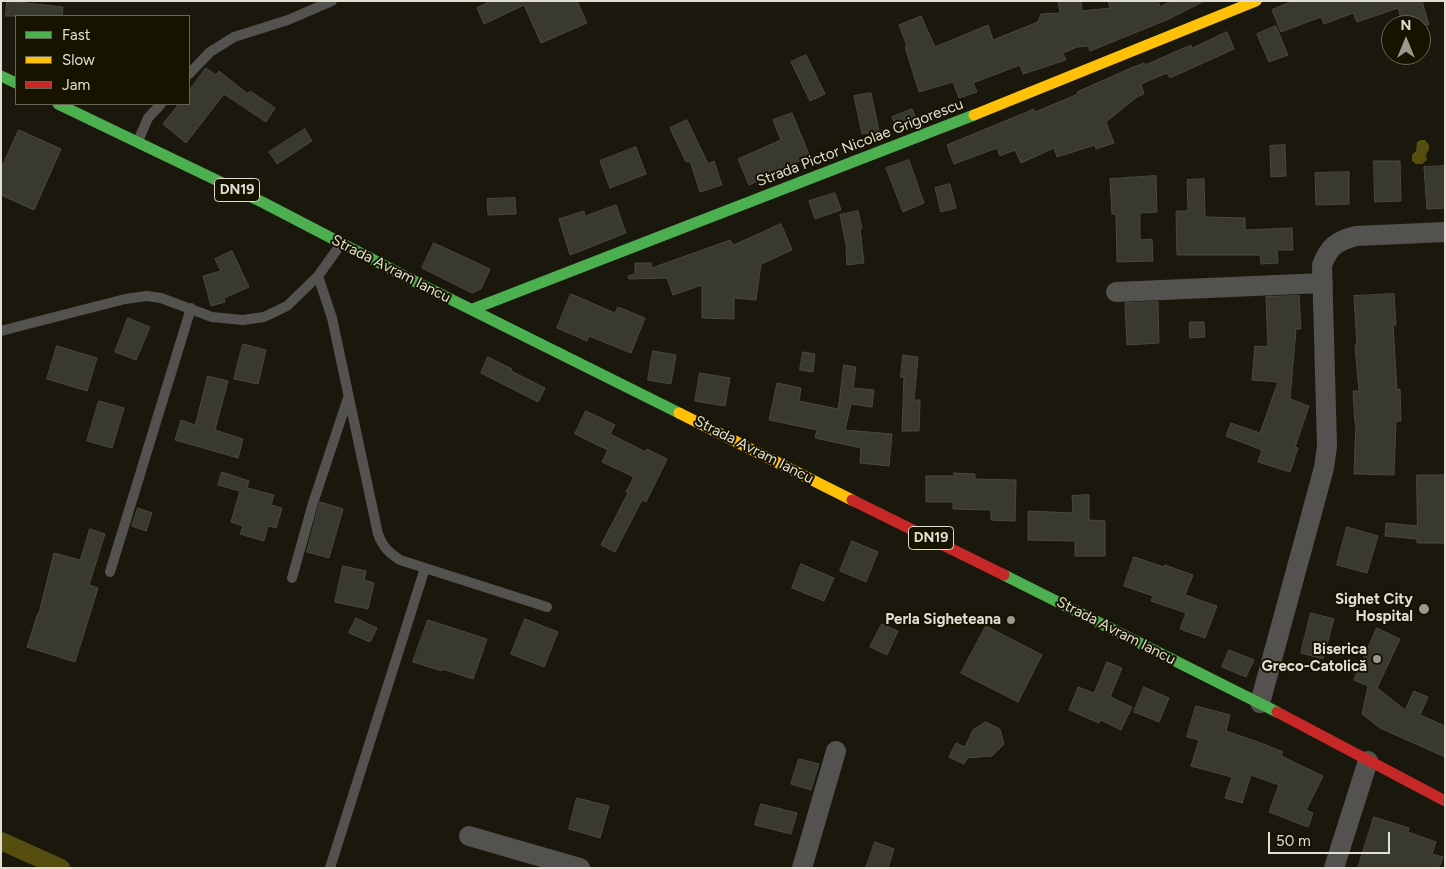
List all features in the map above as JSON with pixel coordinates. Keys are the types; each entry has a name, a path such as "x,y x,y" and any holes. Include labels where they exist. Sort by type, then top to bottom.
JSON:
{"main road":[{"name":"Strada Pictor Nicolae Grigorescu","path":"473,310 964,118 1256,1"},
{"path":"1,76 15,83"},
{"name":"Strada Avram Iancu","path":"60,105 264,203 341,244 1260,703 1445,801"}],"street":[{"path":"1260,703 1324,468 1327,446 1322,265 1326,254 1343,239 1356,236 1445,232"},
{"path":"1116,292 1323,282"},
{"path":"802,868 836,751"},
{"path":"1334,868 1368,761"},
{"path":"469,836 580,868"}],"lane":[{"path":"190,73 210,52 234,37 288,20 332,1"},
{"path":"138,143 148,118 160,105"},
{"path":"1,331 125,299 147,296 161,298 212,317 243,320 264,316 287,306 318,276 341,244"},
{"path":"318,276 332,318 378,534 387,552 400,560 547,607"},
{"path":"110,572 191,308"},
{"path":"292,578 313,503 349,396"},
{"path":"330,868 425,568"}],"shaded area":[{"path":"1425,140 1429,145 1429,150 1426,154 1427,160 1422,164 1416,164 1412,161 1412,155 1416,151 1417,142"}],"building":[{"path":"7,1 63,7 62,15 6,16"},
{"path":"491,1 577,1 587,23 541,43 524,5 484,24 477,8"},
{"path":"1058,1 1081,1 1082,11 1110,8 1108,1 1158,1 1160,7 1171,1 1204,1 1169,19 1090,51 1088,46 1077,47 1063,53 1066,60 1023,74 1020,65 973,83 977,92 959,98 953,82 919,92 905,47 907,46 899,25 921,16 935,47 988,25 993,40 1038,22 1041,14 1060,13"},
{"path":"1293,1 1422,1 1426,15 1400,15 1398,8 1357,22 1353,13 1324,24 1321,17 1281,32 1272,10"},
{"path":"1276,26 1288,55 1269,62 1257,34"},
{"path":"1227,32 1234,49 1170,78 1167,73 1141,84 1144,94 1137,97 1106,122 1114,143 1096,149 1095,145 1057,157 1054,148 1021,163 1015,150 1000,156 997,148 954,164 947,145 1034,109 1035,112 1078,94 1077,92 1131,68 1144,63 1145,65 1191,45 1192,48"},
{"path":"806,55 825,94 810,101 791,62"},
{"path":"206,68 216,75 219,71 248,94 250,91 275,108 266,122 224,94 186,143 163,124 178,105 190,105 190,90"},
{"path":"871,93 879,131 862,134 854,96"},
{"path":"912,109 917,120 896,128 892,117"},
{"path":"792,113 810,157 765,174 767,177 749,185 738,159 781,140 773,120"},
{"path":"687,120 708,164 714,161 722,185 700,192 690,161 686,162 670,128"},
{"path":"305,129 312,141 277,164 269,152"},
{"path":"19,130 61,149 34,210 1,195 1,169"},
{"path":"1285,145 1286,176 1271,177 1270,146"},
{"path":"636,147 646,174 610,188 600,161"},
{"path":"909,160 924,203 903,212 886,168"},
{"path":"1374,161 1400,161 1401,201 1375,202"},
{"path":"1445,166 1445,208 1427,209 1424,167"},
{"path":"1349,172 1349,204 1316,205 1315,173"},
{"path":"1156,176 1157,212 1140,213 1140,240 1152,239 1153,261 1117,262 1116,214 1112,214 1110,179"},
{"path":"1204,179 1205,217 1245,218 1245,230 1292,228 1293,250 1277,250 1278,263 1261,264 1260,255 1177,255 1176,211 1188,211 1187,180"},
{"path":"950,184 956,208 941,212 935,188"},
{"path":"835,193 841,210 815,219 809,201"},
{"path":"515,198 516,214 488,215 487,199"},
{"path":"616,205 626,233 570,255 559,219 584,211 585,216"},
{"path":"858,211 862,228 860,229 864,263 847,265 847,249 840,215"},
{"path":"781,224 792,250 761,264 756,300 734,298 734,319 702,318 702,285 673,295 667,278 629,279 628,276 635,274 635,263 651,263 652,268 730,240 733,245"},
{"path":"434,243 490,269 481,289 472,293 422,268"},
{"path":"232,251 249,287 224,298 225,302 211,306 203,276 221,271 215,259"},
{"path":"571,294 615,313 618,307 645,318 631,353 589,336 587,341 557,328"},
{"path":"1394,294 1396,325 1393,325 1397,390 1400,389 1401,421 1396,421 1394,475 1354,474 1356,423 1353,391 1359,391 1355,345 1357,345 1354,296"},
{"path":"1299,296 1301,329 1296,329 1290,399 1309,406 1295,447 1298,448 1290,472 1258,462 1262,450 1226,436 1231,423 1260,433 1278,382 1252,380 1255,346 1268,347 1266,297"},
{"path":"1158,302 1159,343 1127,345 1125,303"},
{"path":"128,318 150,327 136,360 115,352"},
{"path":"1190,322 1204,322 1205,337 1190,338"},
{"path":"243,344 266,350 258,384 234,379"},
{"path":"57,346 97,358 87,391 47,379"},
{"path":"653,351 676,355 671,384 648,380"},
{"path":"803,352 815,354 813,372 800,370"},
{"path":"903,355 918,357 914,400 920,400 919,431 902,431 904,377 901,377"},
{"path":"488,357 545,388 538,402 481,373"},
{"path":"844,365 856,367 853,388 874,390 872,407 851,404 845,430 892,434 889,466 860,463 861,448 815,438 817,430 769,420 777,383 801,388 799,401 838,409"},
{"path":"700,373 730,378 725,406 695,401"},
{"path":"208,376 228,381 215,430 243,439 238,458 175,440 181,420 195,425"},
{"path":"99,401 124,408 112,448 87,441"},
{"path":"586,411 615,425 610,434 646,452 647,449 667,459 646,502 642,500 615,552 601,545 628,493 626,492 634,477 602,462 608,450 575,434"},
{"path":"222,472 249,481 247,488 274,495 271,505 282,508 276,528 268,526 264,541 240,534 243,526 231,522 240,491 218,485"},
{"path":"954,473 975,474 975,479 1016,480 1015,521 991,520 991,510 953,509 953,502 926,502 926,476 954,476"},
{"path":"1417,475 1445,475 1445,543 1417,543 1417,539 1385,536 1386,523 1417,526"},
{"path":"1089,495 1089,520 1105,521 1105,556 1075,556 1075,541 1028,540 1028,511 1073,513 1072,496"},
{"path":"320,502 343,509 329,558 307,552"},
{"path":"138,508 152,513 146,531 132,526"},
{"path":"1347,527 1378,536 1367,573 1337,565"},
{"path":"90,529 105,534 89,585 98,588 75,662 27,647 39,613 54,553 80,560"},
{"path":"852,541 878,552 866,582 840,571"},
{"path":"1134,557 1193,575 1185,595 1217,606 1205,638 1180,629 1186,613 1151,601 1153,596 1124,586"},
{"path":"801,564 834,578 824,601 792,588"},
{"path":"343,566 366,571 364,580 374,583 368,609 335,602"},
{"path":"1311,613 1334,619 1323,659 1301,653"},
{"path":"356,618 377,628 370,642 349,633"},
{"path":"525,619 558,632 544,667 511,654"},
{"path":"428,620 487,639 473,679 413,662"},
{"path":"882,624 898,631 887,655 870,647"},
{"path":"986,626 1042,655 1018,702 961,673"},
{"path":"1377,628 1400,639 1377,688 1405,710 1414,691 1428,697 1420,715 1445,726 1445,757 1380,728 1362,714 1368,686 1354,680"},
{"path":"1229,650 1254,660 1246,677 1222,667"},
{"path":"1107,662 1122,668 1110,697 1132,707 1121,730 1101,720 1099,723 1069,710 1078,687 1094,693"},
{"path":"1144,687 1169,698 1159,722 1134,712"},
{"path":"1196,706 1230,715 1226,731 1283,752 1281,756 1323,776 1306,810 1313,813 1308,827 1269,812 1279,785 1251,775 1242,803 1225,798 1232,777 1191,766 1199,740 1187,737"},
{"path":"986,722 1000,729 1004,744 992,756 967,758 964,764 949,757 956,743 965,747 973,730"},
{"path":"799,759 819,764 811,790 791,784"},
{"path":"577,798 609,806 600,838 569,829"},
{"path":"761,804 797,813 791,834 755,825"},
{"path":"1374,817 1409,828 1408,832 1436,842 1432,854 1443,857 1439,868 1358,868"},
{"path":"875,842 894,849 888,868 866,868"}],"waterway":[{"path":"1,841 61,868"}],"traffic: fast":[{"path":"1,76 15,83"},
{"path":"60,105 264,203 414,281 679,413"},
{"path":"473,309 974,115"},
{"path":"1004,575 1277,712"}],"traffic: slow":[{"path":"974,115 1256,1"},
{"path":"679,413 852,500"}],"traffic: jam":[{"path":"852,500 1004,575"},
{"path":"1277,712 1445,801"}],"place":[{"name":"Sighet City Hospital","path":"1424,609"},
{"name":"Perla Sigheteana","path":"1011,620"},
{"name":"Biserica Greco-Catolică","path":"1377,659"}]}
